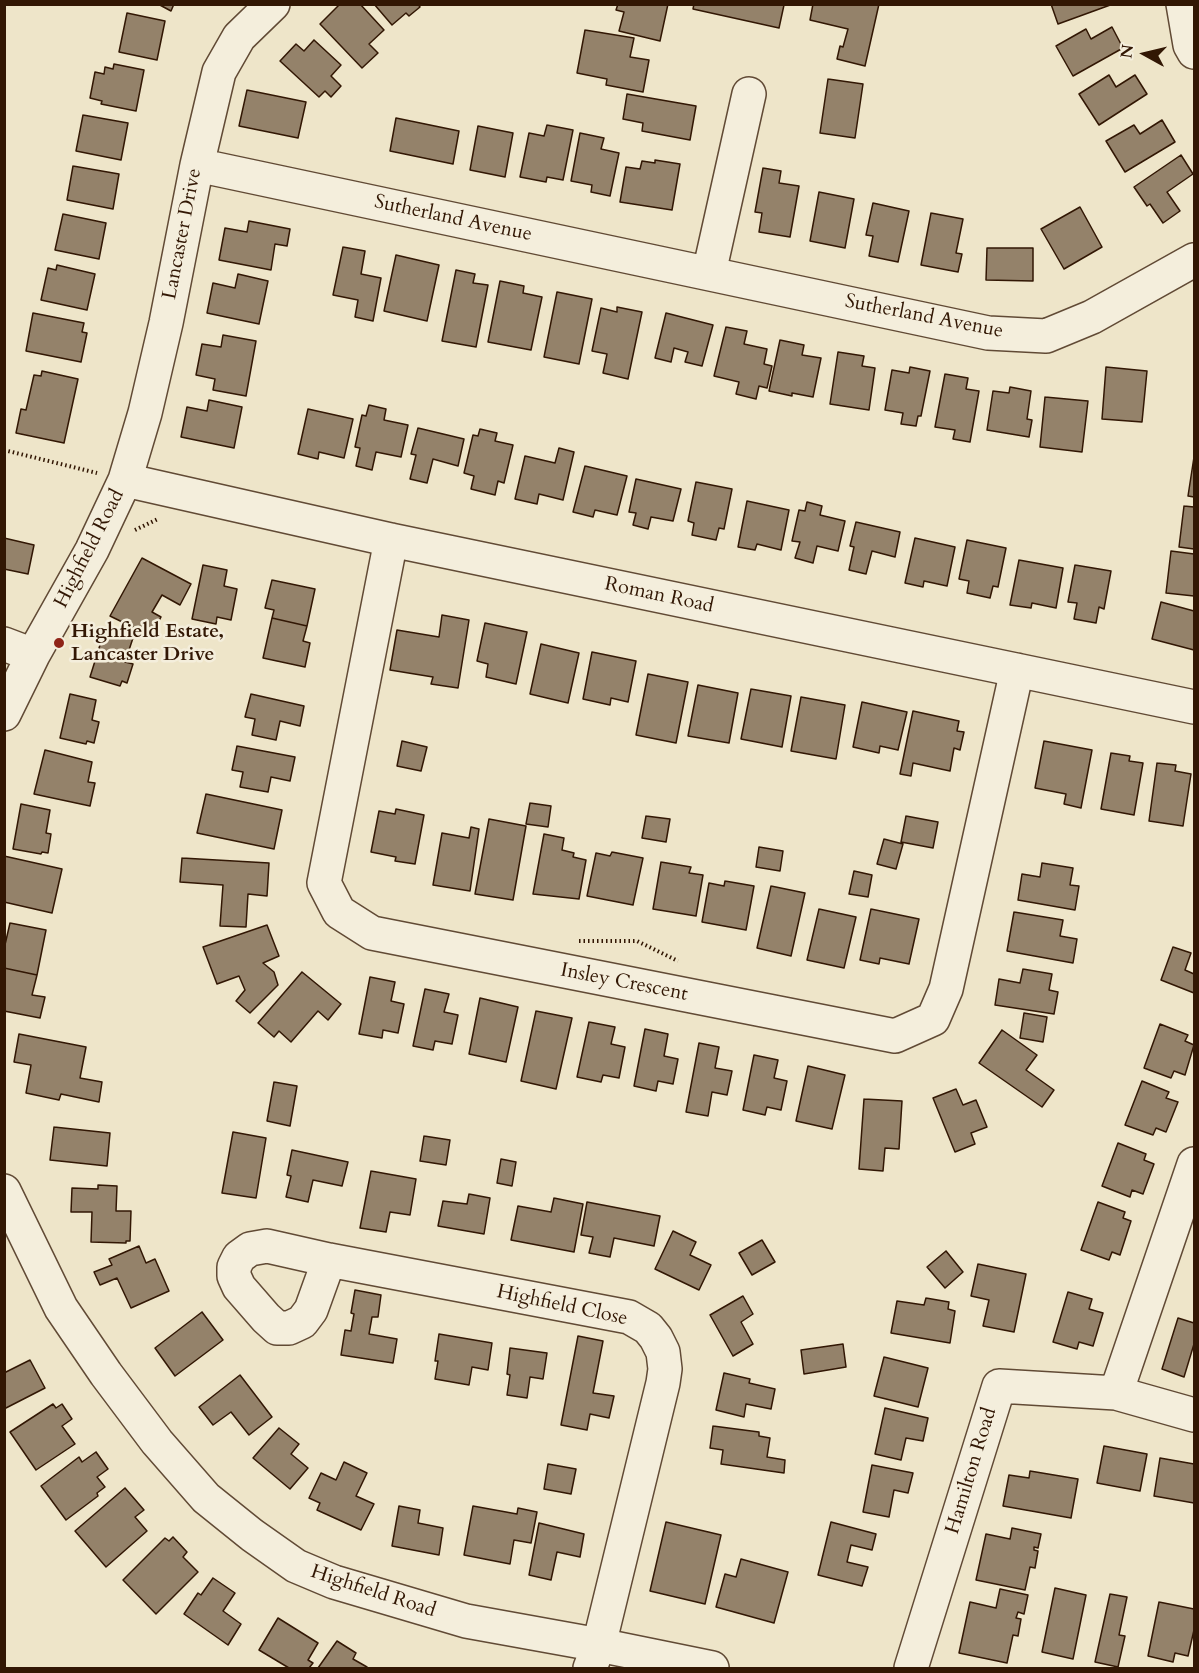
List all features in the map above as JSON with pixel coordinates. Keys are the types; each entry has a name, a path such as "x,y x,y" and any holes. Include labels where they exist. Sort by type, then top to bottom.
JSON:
{"street":[{"name":"Lancaster Drive","path":"125,480 145,413 166,323 197,165 219,72 239,37 273,4"},
{"path":"1183,4 1190,45 1194,52"},
{"path":"709,273 749,94"},
{"name":"Sutherland Avenue","path":"197,165 988,333 1046,336 1092,316 1194,260"},
{"name":"Roman Road","path":"125,480 391,540 1194,707"},
{"name":"Highfield Road","path":"4,714 19,650 92,550 125,480"},
{"name":"Insley Crescent","path":"391,540 324,883 339,912 372,933 895,1036 933,1019 946,989 1017,670"},
{"path":"1116,1393 1194,1164"},
{"name":"Highfield Road","path":"4,1191 61,1308 106,1374 157,1442 206,1498 296,1566 334,1582 594,1657 712,1668"},
{"name":"Highfield Close","path":"329,1260 629,1317 648,1328 656,1338 663,1353 666,1369 594,1657"},
{"name":"Hamilton Road","path":"911,1668 999,1386 1116,1393 1194,1415"}],"path":[{"path":"4,450 125,480"},
{"path":"134,531 165,516"}],"building":[{"path":"158,4 174,4 171,11"},
{"path":"340,4 360,4 384,30 369,44 378,53 362,68 320,24"},
{"path":"374,4 418,4 420,7 409,16 406,13 392,25"},
{"path":"618,4 668,4 660,41 619,31 624,12 616,10"},
{"path":"694,4 784,5 779,28 693,9"},
{"path":"813,4 879,4 865,66 837,59 848,29 810,20"},
{"path":"1051,4 1113,4 1058,24"},
{"path":"127,13 165,21 157,60 119,52"},
{"path":"1112,27 1123,48 1073,76 1056,46 1086,29 1091,39"},
{"path":"585,30 634,38 630,57 649,60 643,92 606,85 607,79 577,73"},
{"path":"314,40 341,65 331,76 341,86 331,97 325,91 319,97 280,61 296,44 304,51"},
{"path":"114,64 144,70 136,111 101,104 102,101 90,98 95,72 104,74 105,67 113,69"},
{"path":"1109,75 1116,87 1135,75 1147,94 1099,125 1079,94"},
{"path":"828,79 863,84 855,138 820,133"},
{"path":"247,90 306,102 298,138 239,126"},
{"path":"627,94 696,106 690,140 642,131 643,123 623,119"},
{"path":"83,115 128,123 121,160 76,151"},
{"path":"396,118 459,131 453,164 390,151"},
{"path":"1162,120 1175,142 1125,172 1106,141 1134,125 1140,134"},
{"path":"547,125 573,130 563,180 547,177 546,182 520,177 529,133 544,136"},
{"path":"478,126 513,133 505,177 470,170"},
{"path":"580,133 604,138 601,149 619,153 610,196 591,192 592,185 571,181"},
{"path":"1181,155 1193,174 1167,192 1180,211 1163,223 1134,187"},
{"path":"655,160 680,164 672,210 620,202 626,167 640,169 642,161 655,163"},
{"path":"73,166 119,174 113,209 67,200"},
{"path":"763,168 781,171 779,183 799,186 790,237 759,232 762,213 755,212"},
{"path":"819,192 854,199 845,248 810,241"},
{"path":"873,203 909,211 898,262 869,256 873,236 866,235"},
{"path":"1080,207 1102,247 1064,269 1041,229"},
{"path":"931,213 963,219 956,253 962,254 958,272 921,265"},
{"path":"63,214 106,223 99,259 55,250"},
{"path":"249,221 290,229 287,246 275,244 271,270 219,260 225,228 247,232"},
{"path":"343,247 365,251 361,274 381,278 373,321 355,317 358,300 333,295"},
{"path":"987,248 1033,248 1033,281 986,280"},
{"path":"396,255 439,265 427,321 384,311"},
{"path":"57,265 95,274 87,310 41,300 48,268 56,270"},
{"path":"456,270 475,274 473,283 488,285 476,347 442,341"},
{"path":"238,274 268,281 259,324 207,313 213,283 235,288"},
{"path":"500,281 524,286 523,293 542,297 531,350 488,342"},
{"path":"557,292 592,299 579,364 544,357"},
{"path":"617,307 642,312 628,379 603,373 607,354 592,351 601,308 617,312"},
{"path":"33,313 84,323 82,332 87,333 81,362 26,351"},
{"path":"666,313 713,325 702,366 685,362 688,352 674,348 671,362 655,358"},
{"path":"726,327 747,331 744,344 767,349 764,364 772,366 767,388 759,386 756,399 736,394 739,382 714,376"},
{"path":"223,335 256,341 246,396 213,390 215,379 196,375 202,344 221,347"},
{"path":"780,340 804,345 802,355 821,358 813,397 792,393 792,396 769,391"},
{"path":"838,352 864,356 862,366 875,368 869,410 830,404"},
{"path":"910,367 930,371 921,416 918,416 916,426 901,424 903,413 885,410 892,370 909,373"},
{"path":"1106,367 1147,371 1142,422 1102,419"},
{"path":"42,371 78,379 64,443 16,433 21,409 26,410 34,375 41,376"},
{"path":"945,374 968,378 966,389 979,391 970,442 953,439 955,430 935,427"},
{"path":"1010,387 1031,391 1027,419 1032,420 1029,437 987,430 993,391 1009,393"},
{"path":"1045,397 1088,401 1082,452 1040,447"},
{"path":"209,400 242,407 234,448 181,437 187,407 207,411"},
{"path":"369,405 386,409 384,420 408,425 401,457 376,452 372,470 356,466 360,448 355,447 362,415 366,416"},
{"path":"308,409 353,419 344,458 319,452 318,459 298,454"},
{"path":"418,428 464,439 458,466 433,459 427,483 410,479 416,455 411,454"},
{"path":"480,429 497,433 495,441 513,445 504,483 498,481 495,495 471,489 474,476 464,473 473,435 478,436"},
{"path":"559,448 574,452 563,500 539,494 537,504 515,499 525,456 555,463"},
{"path":"1194,457 1194,497 1188,496"},
{"path":"585,466 627,476 617,515 595,510 593,517 573,512"},
{"path":"636,479 681,489 673,521 651,517 648,529 633,525 636,513 629,512"},
{"path":"696,482 732,489 724,529 719,528 716,540 692,535 694,523 688,521"},
{"path":"747,501 789,510 781,550 757,544 755,550 738,547"},
{"path":"807,502 822,506 820,515 845,521 838,551 817,546 813,563 795,558 800,542 792,541 799,510 805,511"},
{"path":"1184,506 1194,507 1194,549 1179,547"},
{"path":"856,522 900,532 895,557 872,551 866,574 849,570 854,547 850,546"},
{"path":"4,538 34,545 28,574 4,569"},
{"path":"915,538 955,547 947,586 924,581 923,587 905,583"},
{"path":"967,540 1006,548 998,587 993,586 990,598 967,593 969,581 959,579"},
{"path":"1171,551 1194,554 1194,596 1166,593"},
{"path":"142,558 191,584 180,605 162,595 152,612 161,617 151,636 110,616"},
{"path":"1019,560 1063,568 1056,608 1032,603 1031,608 1010,605"},
{"path":"203,565 227,570 224,586 237,589 231,620 217,617 216,624 192,619"},
{"path":"1075,565 1111,571 1104,609 1099,607 1096,623 1074,619 1077,603 1068,602"},
{"path":"272,580 315,589 307,626 272,618 274,610 265,608"},
{"path":"1161,602 1194,611 1194,650 1152,639"},
{"path":"442,615 469,620 458,688 431,684 433,677 390,670 397,630 439,637"},
{"path":"272,618 307,626 303,641 310,643 305,667 263,658"},
{"path":"485,623 527,632 516,684 486,677 488,664 477,661"},
{"path":"105,629 133,638 125,662 133,664 127,683 122,681 120,686 90,677"},
{"path":"541,644 579,653 568,703 530,694"},
{"path":"592,652 636,661 628,702 611,698 610,705 583,699"},
{"path":"648,674 688,682 676,743 636,735"},
{"path":"698,685 738,693 729,743 688,736"},
{"path":"751,689 791,696 782,747 741,739"},
{"path":"70,694 96,700 92,720 99,722 94,743 87,741 86,744 60,738"},
{"path":"251,694 304,706 300,726 280,721 276,740 252,735 255,719 245,717"},
{"path":"801,697 845,705 836,759 791,751"},
{"path":"862,702 907,712 898,750 880,746 879,753 853,747"},
{"path":"913,711 959,721 957,731 964,732 960,750 954,748 950,771 913,763 911,776 900,774"},
{"path":"402,741 427,747 421,771 397,766"},
{"path":"1044,741 1092,750 1081,808 1064,804 1066,794 1035,788"},
{"path":"237,746 295,757 290,781 271,777 268,792 240,787 243,772 232,770"},
{"path":"45,750 92,762 88,782 95,783 90,806 34,794"},
{"path":"1111,753 1130,756 1129,761 1143,763 1134,815 1101,809"},
{"path":"1157,763 1176,765 1175,771 1191,774 1183,826 1149,821"},
{"path":"206,794 282,810 274,849 197,833"},
{"path":"530,803 551,806 548,827 526,824"},
{"path":"21,804 50,810 46,833 51,834 48,853 13,849"},
{"path":"396,809 424,815 415,864 395,861 396,857 371,852 379,811 395,814"},
{"path":"646,816 670,819 666,842 642,838"},
{"path":"906,816 938,822 933,848 901,842"},
{"path":"489,819 526,826 513,900 475,894"},
{"path":"471,827 479,829 470,891 433,885 442,833 469,838"},
{"path":"544,834 564,838 562,850 574,853 573,857 586,860 579,899 533,894"},
{"path":"884,839 903,844 896,869 877,864"},
{"path":"759,847 783,851 780,871 756,867"},
{"path":"612,852 643,858 633,905 587,896 596,853 610,856"},
{"path":"4,856 62,869 52,913 4,902"},
{"path":"182,858 269,863 267,896 248,894 246,927 220,926 223,885 180,882"},
{"path":"661,862 691,867 689,873 703,875 696,916 653,909"},
{"path":"1042,863 1073,868 1070,885 1079,886 1075,910 1018,900 1022,874 1040,877"},
{"path":"854,871 872,875 868,897 849,894"},
{"path":"725,881 754,886 746,930 702,922 709,883 724,886"},
{"path":"771,886 805,893 791,956 757,948"},
{"path":"819,909 856,917 844,968 807,960"},
{"path":"871,909 919,919 909,964 880,958 879,964 860,960"},
{"path":"1014,912 1063,920 1060,936 1077,939 1073,963 1007,951"},
{"path":"10,923 46,930 37,975 4,968 4,949"},
{"path":"267,925 279,956 263,963 274,972 278,985 250,1013 236,1001 245,990 239,976 217,984 203,947"},
{"path":"1173,947 1191,953 1185,970 1194,974 1194,993 1161,980"},
{"path":"4,968 37,975 32,995 45,997 40,1018 4,1011"},
{"path":"1023,969 1052,974 1049,990 1058,992 1054,1014 995,1005 999,979 1020,983"},
{"path":"302,972 341,1004 328,1020 318,1011 291,1042 279,1031 274,1037 258,1023"},
{"path":"370,977 395,982 391,1001 404,1004 398,1033 383,1030 382,1038 359,1034"},
{"path":"425,989 449,994 444,1012 458,1015 452,1044 435,1041 433,1050 413,1046"},
{"path":"480,998 518,1007 506,1062 469,1054"},
{"path":"536,1011 572,1018 556,1089 521,1081"},
{"path":"1024,1013 1047,1017 1043,1042 1020,1038"},
{"path":"589,1022 615,1027 611,1044 625,1047 619,1078 603,1075 601,1082 577,1077"},
{"path":"1160,1024 1188,1035 1185,1041 1194,1045 1185,1075 1174,1071 1171,1078 1144,1068"},
{"path":"645,1029 668,1034 664,1056 678,1059 673,1084 658,1081 656,1091 634,1086"},
{"path":"1002,1030 1037,1055 1026,1070 1054,1090 1042,1107 979,1063"},
{"path":"19,1034 86,1047 80,1078 102,1082 99,1102 61,1094 59,1100 26,1093 31,1065 14,1062"},
{"path":"699,1043 719,1047 715,1068 732,1071 727,1095 712,1092 708,1116 686,1112"},
{"path":"754,1055 778,1060 774,1078 787,1081 781,1110 767,1107 765,1115 743,1110"},
{"path":"808,1066 845,1075 832,1129 796,1121"},
{"path":"1142,1081 1169,1092 1166,1098 1178,1102 1166,1132 1156,1128 1153,1135 1125,1125"},
{"path":"274,1082 297,1086 290,1126 267,1121"},
{"path":"956,1089 963,1105 976,1100 987,1127 971,1133 975,1144 955,1152 933,1098"},
{"path":"864,1099 902,1101 899,1149 885,1148 883,1171 859,1169"},
{"path":"54,1127 110,1133 107,1166 50,1160"},
{"path":"233,1132 266,1138 256,1198 222,1193"},
{"path":"424,1136 450,1140 446,1165 420,1161"},
{"path":"1118,1143 1146,1154 1144,1160 1154,1164 1143,1194 1132,1190 1130,1197 1102,1186"},
{"path":"292,1150 348,1162 342,1186 313,1180 308,1202 286,1197 291,1176 287,1175"},
{"path":"501,1159 516,1162 512,1186 497,1183"},
{"path":"371,1171 416,1179 410,1215 390,1212 386,1232 360,1228"},
{"path":"98,1185 117,1186 116,1211 131,1211 130,1241 126,1243 91,1242 92,1212 71,1212 72,1188 98,1189"},
{"path":"469,1194 490,1198 484,1234 438,1226 443,1201 467,1204"},
{"path":"554,1198 583,1204 574,1252 511,1240 518,1206 551,1212"},
{"path":"587,1202 660,1216 654,1246 614,1238 610,1257 589,1253 593,1237 581,1235"},
{"path":"1098,1202 1125,1212 1123,1218 1131,1221 1120,1255 1112,1252 1109,1260 1081,1250"},
{"path":"673,1231 696,1242 690,1255 711,1265 699,1290 655,1269"},
{"path":"762,1240 775,1262 752,1275 739,1253"},
{"path":"139,1246 146,1263 155,1259 169,1291 131,1308 117,1278 100,1285 94,1272 112,1265 109,1259"},
{"path":"946,1251 963,1272 945,1288 927,1267"},
{"path":"978,1264 1026,1274 1014,1332 983,1326 989,1300 971,1296"},
{"path":"355,1290 381,1295 378,1317 372,1317 369,1334 397,1339 393,1363 341,1355 345,1330 351,1331"},
{"path":"1068,1292 1092,1299 1089,1309 1103,1313 1093,1346 1079,1342 1077,1349 1053,1342"},
{"path":"743,1296 753,1314 741,1322 753,1344 733,1356 710,1315"},
{"path":"926,1298 949,1302 948,1309 955,1311 950,1343 891,1333 897,1301 924,1305"},
{"path":"202,1312 223,1340 175,1376 155,1348"},
{"path":"1178,1318 1194,1323 1194,1344 1184,1377 1162,1369"},
{"path":"439,1334 492,1343 488,1370 472,1367 469,1385 435,1379"},
{"path":"578,1336 603,1341 593,1393 614,1396 609,1418 590,1414 587,1430 561,1425"},
{"path":"843,1344 846,1367 804,1374 801,1350"},
{"path":"510,1348 547,1353 543,1379 530,1377 527,1398 507,1395"},
{"path":"884,1357 928,1368 918,1407 874,1396"},
{"path":"30,1360 45,1388 4,1409 4,1373"},
{"path":"724,1373 750,1379 749,1383 775,1389 771,1409 746,1404 744,1417 716,1410"},
{"path":"240,1375 272,1417 249,1435 231,1412 213,1425 199,1407"},
{"path":"53,1404 56,1408 62,1404 72,1419 62,1426 75,1444 36,1470 10,1432"},
{"path":"885,1408 928,1418 923,1441 906,1438 901,1460 875,1454"},
{"path":"713,1426 759,1432 759,1436 770,1438 767,1457 785,1460 784,1473 721,1464 723,1450 710,1448"},
{"path":"279,1428 299,1444 291,1454 308,1468 290,1489 253,1458"},
{"path":"1104,1446 1147,1454 1140,1491 1097,1483"},
{"path":"96,1452 108,1469 97,1477 105,1487 97,1493 98,1496 66,1520 41,1486 79,1457 82,1462"},
{"path":"1160,1458 1194,1464 1194,1503 1154,1496"},
{"path":"344,1462 367,1473 356,1496 374,1504 361,1530 317,1510 320,1503 309,1498 321,1473 336,1480"},
{"path":"548,1464 576,1469 571,1494 544,1489"},
{"path":"872,1465 913,1473 908,1493 894,1490 889,1517 863,1512"},
{"path":"1030,1471 1078,1479 1071,1518 1003,1506 1009,1475 1029,1478"},
{"path":"125,1488 144,1510 135,1517 147,1531 106,1567 75,1531"},
{"path":"399,1506 420,1510 418,1523 443,1528 439,1555 392,1546"},
{"path":"473,1506 517,1514 518,1508 537,1512 531,1543 514,1540 510,1564 464,1555"},
{"path":"666,1522 721,1535 705,1604 650,1591"},
{"path":"831,1522 876,1534 872,1550 851,1545 847,1562 868,1567 862,1586 818,1575"},
{"path":"539,1523 584,1534 580,1557 557,1552 551,1580 529,1575"},
{"path":"1012,1528 1041,1534 1038,1548 1034,1547 1034,1550 1038,1551 1035,1568 1030,1567 1025,1590 976,1580 986,1534 1010,1539"},
{"path":"173,1537 187,1552 183,1557 198,1572 156,1614 123,1580 165,1538 169,1541"},
{"path":"741,1559 788,1572 774,1623 716,1607 725,1574 736,1577"},
{"path":"213,1578 235,1593 223,1611 241,1624 228,1645 184,1614 198,1593 201,1595"},
{"path":"1055,1588 1086,1595 1073,1659 1042,1652"},
{"path":"1000,1589 1028,1595 1024,1614 1018,1612 1016,1618 1021,1619 1018,1636 1013,1635 1007,1663 959,1653 970,1602 996,1608"},
{"path":"1110,1594 1127,1597 1119,1635 1125,1636 1118,1667 1095,1662"},
{"path":"1159,1602 1194,1609 1194,1630 1188,1656 1175,1653 1173,1662 1148,1656"},
{"path":"278,1618 318,1643 308,1660 313,1663 309,1668 289,1668 259,1650"},
{"path":"337,1641 356,1653 353,1659 367,1667 318,1668"}],"place":[{"name":"Highfield Estate, Lancaster Drive","path":"59,643"}]}
